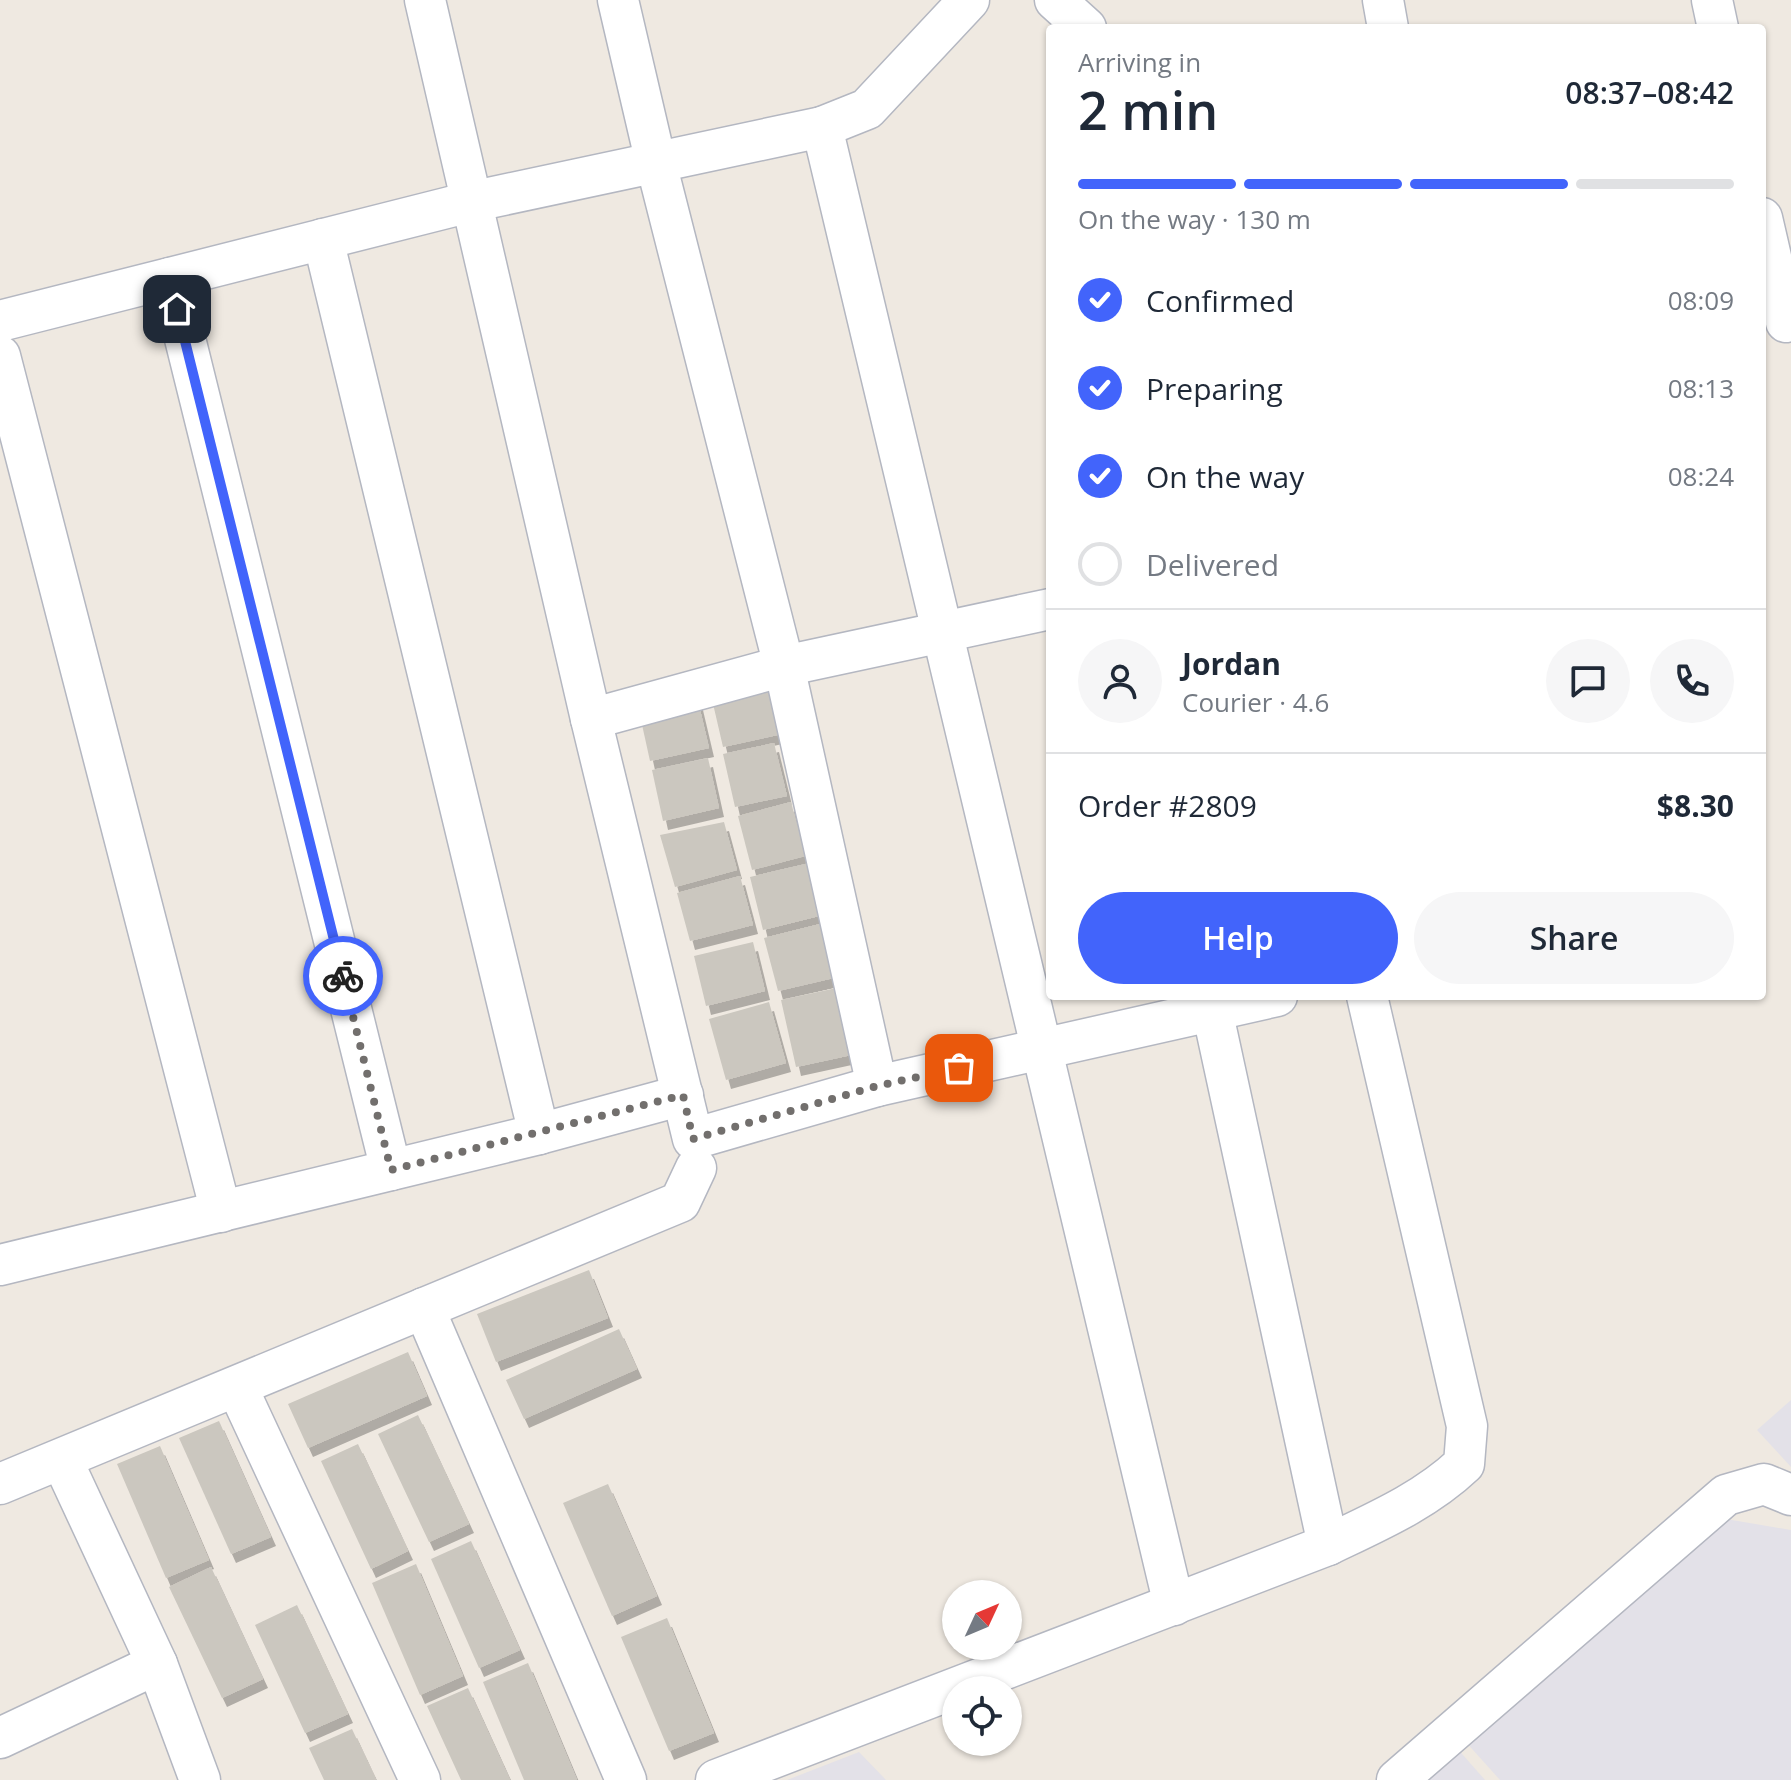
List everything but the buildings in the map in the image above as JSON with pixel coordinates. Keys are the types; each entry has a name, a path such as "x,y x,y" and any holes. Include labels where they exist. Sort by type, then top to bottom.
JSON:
{"street":[{"path":"425,0 591,719 693,1139 877,1086 1042,1050 1211,1003 1239,1000"},
{"path":"618,0 656,163 784,666 877,1086"},
{"path":"0,321 470,202 822,127 867,109 969,0"},
{"path":"1055,0 1082,24"},
{"path":"1383,0 1387,24"},
{"path":"1712,0 1717,24"},
{"path":"822,127 1174,1605"},
{"path":"1766,235 1786,322"},
{"path":"323,239 539,1134"},
{"path":"170,278 391,1170"},
{"path":"0,356 221,1212"},
{"path":"591,719 784,666 1046,610"},
{"path":"716,1780 1328,1545 1441,1486 1464,1464 1467,1426 1368,1000"},
{"path":"1211,1003 1328,1545"},
{"path":"0,1265 539,1134 683,1095"},
{"path":"0,1484 680,1202 696,1168"},
{"path":"424,1308 626,1780"},
{"path":"237,1387 420,1780"},
{"path":"62,1460 157,1664 200,1780"},
{"path":"1397,1780 1726,1495 1764,1484 1791,1495"},
{"path":"0,1738 157,1664"}],"shaded area":[{"path":"1791,1400 1791,1467 1757,1430"},
{"path":"1714,1517 1791,1530 1791,1780 1500,1780 1464,1740"},
{"path":"1455,1746 1485,1780 1418,1780"},
{"path":"859,1752 886,1780 787,1780"}],"way so far":[{"path":"343,976 391,1170 683,1095 693,1139 877,1086 959,1068"}],"route":[{"path":"177,309 343,976"}]}
